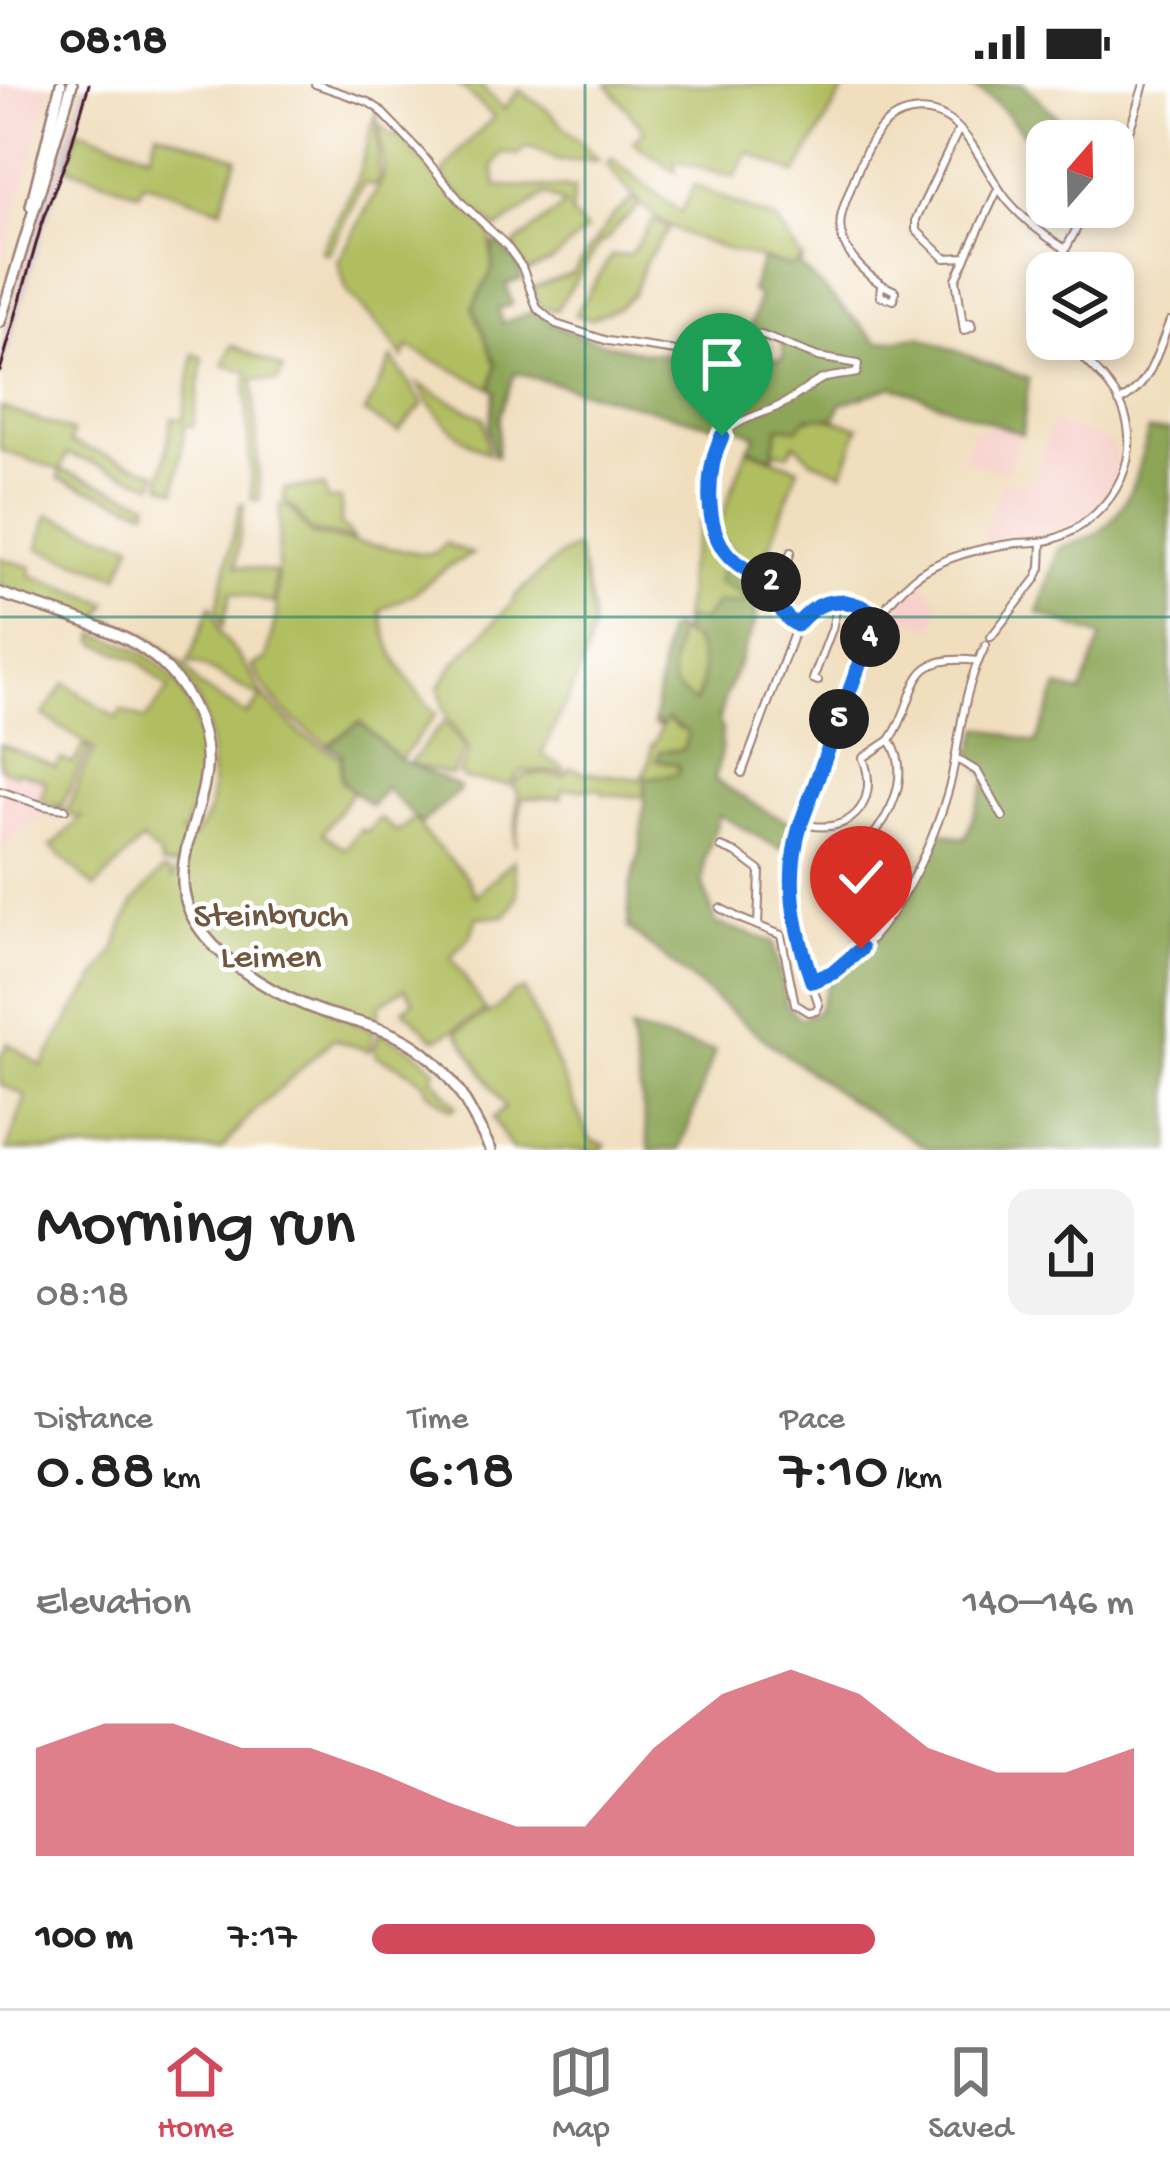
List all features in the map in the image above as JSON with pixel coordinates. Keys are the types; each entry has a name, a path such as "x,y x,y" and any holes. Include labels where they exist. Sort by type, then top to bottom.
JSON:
{"main road":[{"path":"0,322 61,84"},
{"path":"28,224 71,84"},
{"path":"0,593 137,645 164,665 185,690 205,747 206,777 185,848 182,877 191,912 206,937 274,990 391,1033 427,1055 458,1088 490,1150"}],"street":[{"path":"315,84 379,110 506,245 522,267 537,308 556,324 620,343 689,353 743,335 761,335 818,357 858,364 853,375 819,381 784,404 738,424 722,436 717,448 712,511 722,544 742,566 779,585"},
{"path":"1131,120 1144,87"},
{"path":"880,285 848,249 840,226 868,146 889,122 910,112 934,113 959,129 998,189 1032,225 1064,248"},
{"path":"959,129 914,225 945,258 966,257"},
{"path":"963,324 956,279 998,189"},
{"path":"1062,252 1076,228"},
{"path":"1121,405 1145,381 1170,322"},
{"path":"720,908 782,936 794,1004 816,1011 819,1005 795,922 793,859 800,826 865,649 880,616 905,586 935,565 1002,546 1042,542 1078,527 1101,510 1120,482 1128,454 1128,429 1121,405 1084,360"},
{"path":"812,981 848,962 871,938 898,902 933,836 978,661 1036,579 1042,542"},
{"path":"791,552 779,585 779,607 797,625"},
{"path":"742,773 797,625 813,608 827,602 862,607 880,616"},
{"path":"818,681 813,679 838,602"},
{"path":"800,826 830,828 855,815 869,790 863,758 890,740 898,728 920,672 942,662 978,661"},
{"path":"867,842 884,821 897,792 899,768 890,740"},
{"path":"955,758 977,771 1003,817"},
{"path":"0,791 65,808"},
{"path":"721,848 760,871 758,926"}],"shaded area":[{"path":"0,84 51,84 0,272"},
{"path":"84,84 90,84 68,167 45,226 0,379 0,351 40,211"},
{"path":"1053,421 1111,443 1120,470 1110,493 1092,513 1062,530 981,541 1001,484 1033,481"},
{"path":"999,425 1022,434 1003,473 963,459 973,430"},
{"path":"923,578 940,607 933,628 913,621 906,630 889,624 902,599"},
{"path":"0,768 47,781 50,810 0,852"}],"green space":[{"path":"458,84 478,84 504,109 519,90 599,160 559,161 525,147 519,155 502,153 493,167 497,186 574,188 571,214 586,230 552,261 526,272 513,246 565,205 546,194 497,229 442,175 494,117"},
{"path":"607,84 847,84 796,174 748,152 735,177 674,160 676,172 633,142 644,130"},
{"path":"962,84 1023,84 1061,120 1026,120 1026,138 1000,107"},
{"path":"377,109 379,179 375,186 364,183 328,254 321,251 357,180"},
{"path":"379,124 393,137 397,134 491,234 492,271 473,307 496,365 491,388 407,347 403,358 347,292 338,262 382,180"},
{"path":"78,129 150,154 157,131 237,158 221,209 143,182 139,193 68,167"},
{"path":"611,158 681,213 694,185 777,221 802,260 791,267 715,246 661,221 607,165"},
{"path":"633,199 639,207 602,241 556,310 540,307 531,288 572,274 614,215"},
{"path":"654,220 669,229 645,262 633,295 591,319 575,315 611,256 629,255"},
{"path":"493,244 501,244 522,279 506,284 512,305 498,309 502,323 535,311 588,338 678,355 708,353 740,339 740,363 783,358 783,340 749,333 759,297 751,291 762,260 790,267 802,260 800,266 878,342 920,337 1029,379 1022,434 893,386 841,404 835,418 808,417 797,429 779,427 774,457 748,448 757,436 738,427 723,428 515,373 499,416 497,456 493,455 489,429 496,365 473,307 492,271"},
{"path":"232,345 283,369 277,382 253,379 260,500 252,500 248,372 223,365"},
{"path":"194,354 203,358 193,426 185,425 176,490 161,484 172,418 183,419"},
{"path":"392,358 423,404 398,432 365,413"},
{"path":"418,384 484,418 488,453 447,425"},
{"path":"0,407 73,432 70,443 158,473 154,484 67,454 61,470 149,502 147,510 59,479 60,470 0,450"},
{"path":"819,416 859,427 843,473 811,460 795,443 789,454 773,451 779,427"},
{"path":"1170,430 1170,1150 931,1150 850,1101 768,1042 628,928 646,778 678,774 678,765 657,760 660,751 683,750 688,732 666,719 663,725 654,721 666,632 677,630 671,674 675,688 695,703 702,672 695,641 684,636 686,619 701,621 717,603 744,604 741,593 717,582 726,558 756,578 756,621 719,719 721,751 715,780 795,824 780,849 720,815 705,859 703,884 716,923 773,942 787,1006 801,1019 818,1011 830,978 861,958 899,910 941,832 965,839 988,777 971,756 981,727 1036,743 1058,687 1081,693 1102,637 1038,613 1059,548 1092,536 1108,524 1131,488 1148,431"},
{"path":"747,449 798,468 761,572 734,555 717,530"},
{"path":"324,486 327,500 341,499 341,527 353,539 310,531 284,501 284,489"},
{"path":"240,504 244,504 236,566 275,572 274,603 231,592 223,626 217,609"},
{"path":"280,505 289,507 312,535 426,554 437,552 445,543 472,554 381,610 400,666 436,714 400,760 360,723 328,745 284,711 252,666 266,660 276,616"},
{"path":"48,515 132,544 119,576 38,548"},
{"path":"701,521 708,522 726,557 718,582 741,593 744,605 692,638 702,670 694,703 675,688 671,674 677,630 681,634 686,573"},
{"path":"574,548 587,587 592,625 580,671 543,752 563,772 521,771 509,785 465,779 459,774 469,750 445,714 439,687 513,598"},
{"path":"0,558 32,567 30,575 108,603 98,622 0,587"},
{"name":"Steinbruch Leimen","path":"211,605 221,634 264,697 302,735 342,758 341,777 353,791 323,833 345,849 361,829 368,832 379,818 397,832 415,818 467,877 476,896 513,860 518,890 511,909 505,916 477,917 471,935 451,957 486,1011 434,1038 403,1009 414,1001 405,988 380,1004 376,1021 360,1016 351,1023 374,1029 369,1051 333,1039 249,1117 221,1150 7,1150 26,1096 0,1084 0,1057 8,1043 42,1066 116,949 134,902 162,871 170,872 172,879 183,864 162,865 142,840 95,888 51,847 82,817 52,814 55,809 68,810 95,750 43,715 65,683 116,718 121,710 145,720 169,689 140,662 97,643 96,634 136,649 161,666 182,691 199,737 198,786 181,833 191,840 208,814 212,791 204,717 185,679 171,664 106,626 110,619 146,636 188,669 199,686 247,715 261,698 199,664 188,663"},
{"path":"664,718 688,731 683,750 657,759 679,765 678,775 646,778 644,797 603,794 601,789 563,789 561,798 522,798 515,846 518,791 513,787 517,781 536,774 564,776 571,768 642,779 661,727 654,721 662,724"},
{"path":"445,721 465,749 452,775 409,764"},
{"path":"360,722 400,760 460,787 459,791 421,824 386,788 371,806 341,781 342,753 328,745"},
{"path":"0,744 56,767 61,759 73,764 84,745 90,750 62,806 40,802 46,781 0,768"},
{"path":"524,990 590,1139 605,1145 601,1150 512,1150 493,1118 505,1108 457,1031 496,1009 512,993"},
{"path":"630,1030 715,1051 680,1150 650,1150"},
{"path":"380,1032 418,1053 436,1070 432,1076 456,1106 451,1110 426,1090 425,1083 376,1056"}],"tram line":[{"path":"0,371 44,216 89,84"}],"route":[{"path":"722,436 714,459 712,511 716,532 733,560 779,585 779,607 797,625 813,608 827,602 852,604 880,616 801,823 791,879 797,932 812,981 834,972 861,949"}]}
